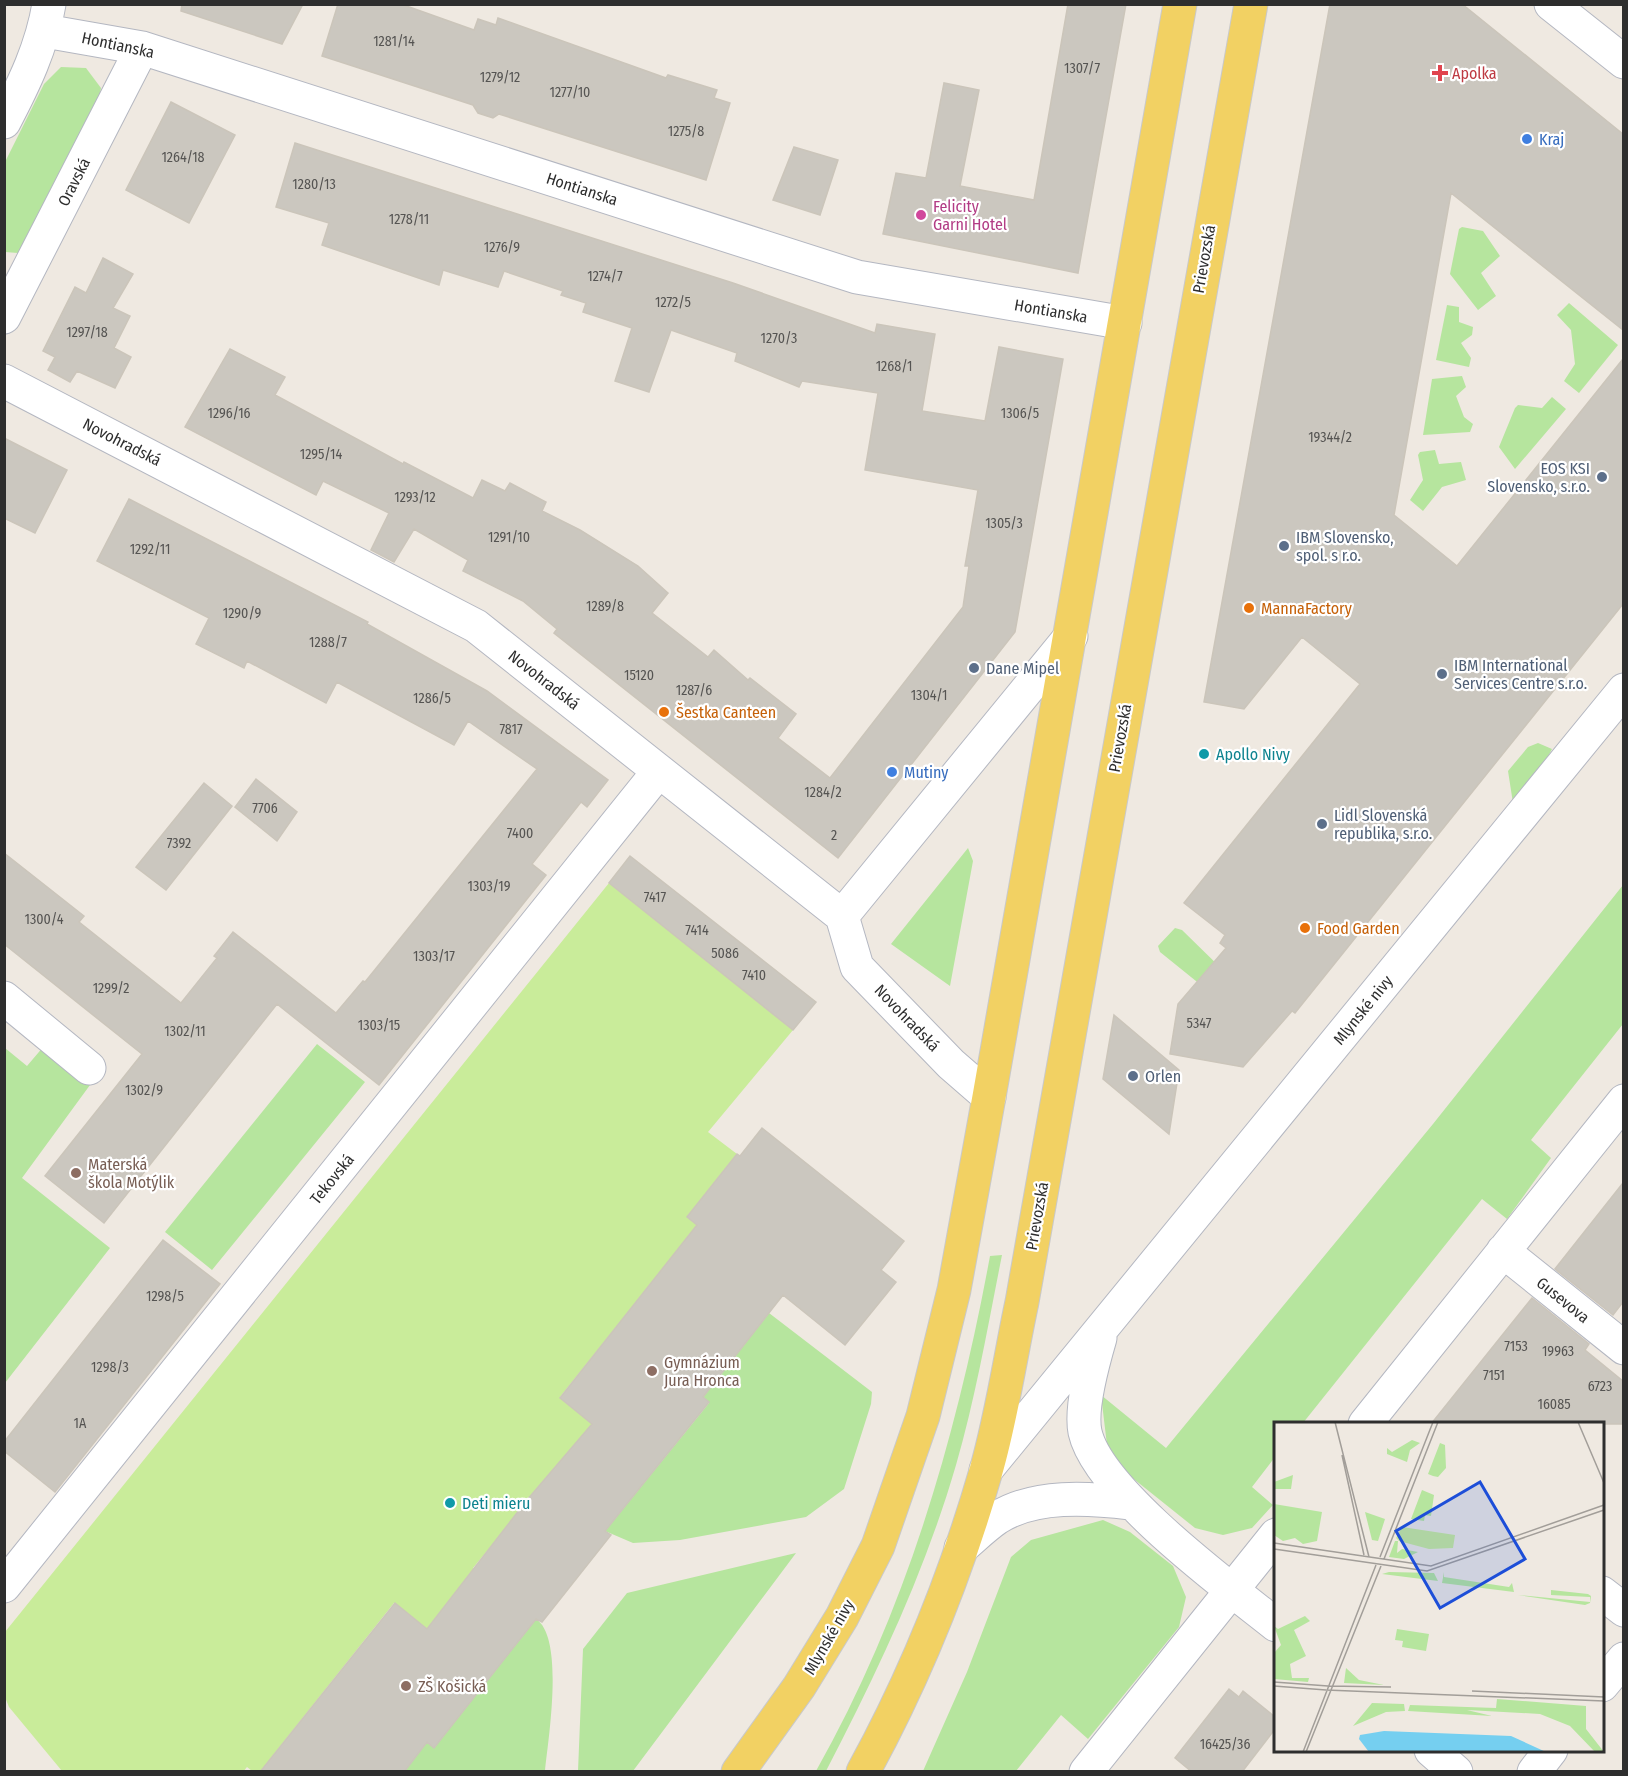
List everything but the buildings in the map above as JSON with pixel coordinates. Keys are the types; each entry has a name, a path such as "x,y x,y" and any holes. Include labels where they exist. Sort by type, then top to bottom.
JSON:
{"main road":[{"path":"989,1097 1180,4"},
{"name":"Prievozská","path":"986,1470 1022,1302 1251,4"},
{"name":"Mlynské nivy","path":"738,1772 799,1687 842,1617 878,1546 923,1416 954,1290 989,1097"},
{"name":"Mlynské nivy","path":"863,1772 885,1733 922,1651 961,1548 986,1470"}],"street":[{"path":"1551,4 1623,62"},
{"name":"Hontianska","path":"47,18 857,277 1125,323"},
{"path":"4,122 28,76 47,18"},
{"name":"Oravská","path":"4,317 142,48"},
{"name":"Novohradská","path":"4,381 476,626 842,916 858,967 951,1064 989,1097"},
{"path":"842,916 1071,636"},
{"name":"Mlynské nivy","path":"986,1470 1102,1331 1623,690"},
{"name":"Tekovská","path":"4,1586 659,771"},
{"path":"4,998 89,1068"},
{"path":"1376,1420 1503,1251 1623,1101"},
{"name":"Gusevova","path":"1503,1251 1623,1348"},
{"name":"Mlynské nivy","path":"1102,1331 1094,1359 1085,1431 1092,1450 1131,1503 1274,1624"},
{"path":"961,1548 999,1517 1036,1504 1088,1499 1131,1503"},
{"path":"1086,1772 1274,1536"},
{"path":"1604,1595 1623,1610"},
{"path":"1604,1683 1623,1659"},
{"path":"1433,1752 1456,1772"},
{"path":"1534,1772 1549,1752"}],"green space":[{"path":"61,67 86,68 101,88 97,111 35,236 18,253 5,252 4,164 44,84"},
{"path":"1462,227 1483,231 1500,256 1481,273 1496,296 1478,310 1450,274 1459,229"},
{"path":"1569,303 1618,345 1579,393 1564,381 1575,364 1571,330 1557,315"},
{"path":"1447,305 1459,307 1459,322 1473,327 1472,335 1461,343 1471,358 1469,367 1436,360"},
{"path":"1462,376 1466,387 1456,396 1464,417 1473,424 1470,432 1423,435 1432,379"},
{"path":"1552,397 1566,409 1515,469 1499,447 1515,408 1518,405 1542,408"},
{"path":"1435,450 1439,464 1461,462 1466,480 1442,487 1423,511 1410,500 1423,480 1418,455 1420,452"},
{"path":"1538,743 1552,749 1523,803 1513,803 1508,771 1528,747"},
{"path":"968,848 973,861 950,986 891,944"},
{"path":"609,883 793,1030 708,1132 737,1154 687,1217 700,1227 684,1242 560,1397 592,1424 473,1568 475,1569 427,1629 394,1603 270,1759 272,1762 264,1771 252,1771 247,1767 243,1772 62,1771 9,1707 5,1697 5,1632"},
{"path":"1623,885 1623,1024 1531,1140 1551,1158 1507,1219 1482,1199 1304,1422 1274,1422 1274,1458 1252,1487 1273,1505 1252,1528 1223,1535 1195,1528 1120,1468 1107,1445 1101,1395 1166,1448 1433,1124"},
{"path":"1175,928 1182,930 1272,1018 1253,1027 1160,952 1158,946"},
{"path":"317,1044 365,1082 212,1270 165,1232"},
{"path":"44,1046 90,1085 22,1178 110,1248 5,1383 5,1048 27,1066"},
{"path":"1002,1255 970,1413 944,1505 930,1544 899,1621 845,1734 826,1771 816,1771 877,1649 902,1585 944,1456 962,1390 990,1256"},
{"path":"769,1313 872,1392 871,1404 844,1489 806,1517 680,1540 633,1543 605,1531 709,1403 703,1397"},
{"path":"1103,1520 1130,1532 1173,1566 1186,1597 1179,1627 1088,1739 1061,1715 1016,1771 923,1771 967,1672 1011,1557 1031,1540"},
{"path":"796,1553 633,1771 578,1771 583,1649 627,1593"},
{"path":"536,1619 545,1630 550,1646 552,1667 551,1714 545,1771 404,1772 427,1742 434,1748"}],"place":[{"name":"Apolka","path":"1440,73"},
{"name":"Kraj","path":"1527,139"},
{"name":"Felicity Garni Hotel","path":"921,215"},
{"name":"EOS KSI Slovensko, s.r.o.","path":"1602,477"},
{"name":"IBM Slovensko, spol. s r.o.","path":"1284,546"},
{"name":"MannaFactory","path":"1249,608"},
{"name":"Dane Mipel","path":"974,668"},
{"name":"IBM International Services Centre s.r.o.","path":"1442,674"},
{"name":"Šestka Canteen","path":"664,712"},
{"name":"Apollo Nivy","path":"1204,754"},
{"name":"Mutiny","path":"892,772"},
{"name":"Lidl Slovenská republika, s.r.o.","path":"1322,824"},
{"name":"Food Garden","path":"1305,928"},
{"name":"Orlen","path":"1133,1076"},
{"name":"Materská škola Motýlik","path":"76,1173"},
{"name":"Gymnázium Jura Hronca","path":"652,1371"},
{"name":"Deti mieru","path":"450,1503"},
{"name":"ZŠ Košická","path":"406,1686"}]}
